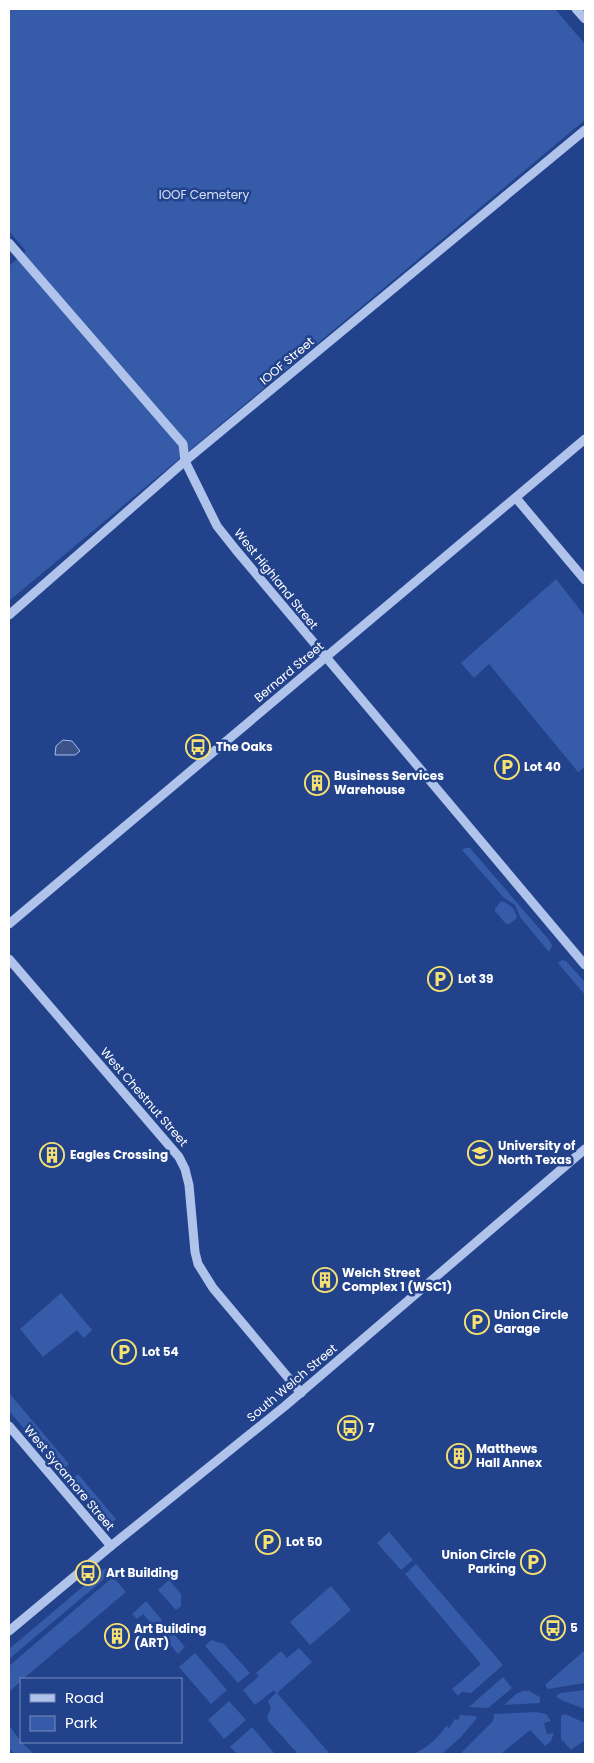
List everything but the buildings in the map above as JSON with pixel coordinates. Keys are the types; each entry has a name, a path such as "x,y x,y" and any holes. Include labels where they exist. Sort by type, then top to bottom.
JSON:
{"street":[{"path":"576,9 585,19"},
{"name":"IOOF Street","path":"9,615 185,462 585,130"},
{"name":"West Highland Street","path":"9,243 183,444 185,462 217,526 585,965"},
{"name":"Bernard Street","path":"9,924 585,438"},
{"path":"516,498 585,580"},
{"name":"West Chestnut Street","path":"9,959 179,1157 186,1169 198,1264 213,1288 301,1392"},
{"name":"South Welch Street","path":"9,1631 301,1392 585,1148"},
{"name":"West Sycamore Street","path":"9,1426 111,1546"}],"green space":[{"name":"IOOF Cemetery","path":"9,9 555,9 585,44 585,120 9,601 9,266 26,251 9,231"},
{"path":"556,579 585,616 585,767 578,772 489,664 474,678 461,663"},
{"path":"470,848 550,941 552,946 549,952 520,917 515,905 504,898 462,850"},
{"path":"501,901 512,907 515,912 517,918 509,924 506,924 495,911"},
{"path":"562,960 566,961 585,982 585,995 558,963"},
{"path":"61,1293 92,1330 84,1338 77,1330 43,1357 20,1329"},
{"path":"9,1393 69,1464 63,1470 57,1467 9,1411"},
{"path":"78,1474 116,1519 108,1526 71,1484 72,1479"},
{"path":"389,1532 413,1560 401,1570 377,1543"},
{"path":"416,1564 503,1665 471,1693 462,1692 458,1696 452,1689 481,1664 405,1574"},
{"path":"105,1568 110,1574 9,1659 9,1649"},
{"path":"113,1577 126,1592 24,1678 20,1678 20,1682 9,1692 9,1666"},
{"path":"169,1580 181,1594 181,1606 176,1610 158,1590"},
{"path":"331,1586 351,1610 310,1645 290,1622"},
{"path":"146,1601 162,1620 154,1627 143,1614 137,1619 132,1614"},
{"path":"169,1628 185,1647 178,1654 162,1635"},
{"path":"211,1640 224,1644 250,1673 238,1683 205,1646"},
{"path":"299,1648 312,1662 277,1693 330,1754 298,1754 269,1722 267,1716 271,1709 268,1701 276,1693 274,1690 255,1705 243,1690 259,1676 256,1673 281,1651 287,1658"},
{"path":"585,1650 585,1683 548,1689 546,1687 546,1684"},
{"path":"195,1653 227,1690 211,1704 179,1667"},
{"path":"503,1677 512,1688 488,1708 469,1707"},
{"path":"585,1690 585,1709 561,1700 556,1696 560,1693"},
{"path":"529,1691 540,1697 540,1703 504,1705 516,1694"},
{"path":"229,1701 246,1720 224,1739 208,1720"},
{"path":"536,1712 546,1714 551,1721 544,1723 547,1734 554,1733 551,1741 545,1746 530,1730 501,1754 460,1754 493,1721 494,1714"},
{"path":"565,1714 585,1723 585,1740 571,1750 561,1739 561,1716"},
{"path":"460,1715 476,1716 477,1718 460,1738 442,1754 416,1753 433,1741 446,1726 449,1728 455,1719 458,1720"},
{"path":"9,1725 20,1743 34,1754 14,1754 9,1748"},
{"path":"252,1727 275,1754 237,1754 230,1747"}],"shaded area":[{"path":"63,740 72,741 80,751 75,755 55,755 56,746"}],"place":[{"name":"The Oaks","path":"198,747"},
{"name":"Lot 40","path":"507,767"},
{"name":"Business Services Warehouse","path":"317,783"},
{"name":"Lot 39","path":"440,979"},
{"name":"University of North Texas","path":"480,1153"},
{"name":"Eagles Crossing","path":"52,1155"},
{"name":"Welch Street Complex 1 (WSC1)","path":"325,1280"},
{"name":"Union Circle Garage","path":"477,1322"},
{"name":"Lot 54","path":"124,1352"},
{"name":"7","path":"350,1428"},
{"name":"Matthews Hall Annex","path":"459,1456"},
{"name":"Lot 50","path":"268,1542"},
{"name":"Union Circle Parking","path":"533,1562"},
{"name":"Art Building","path":"88,1573"},
{"name":"5","path":"553,1628"},
{"name":"Art Building (ART)","path":"117,1636"}]}
